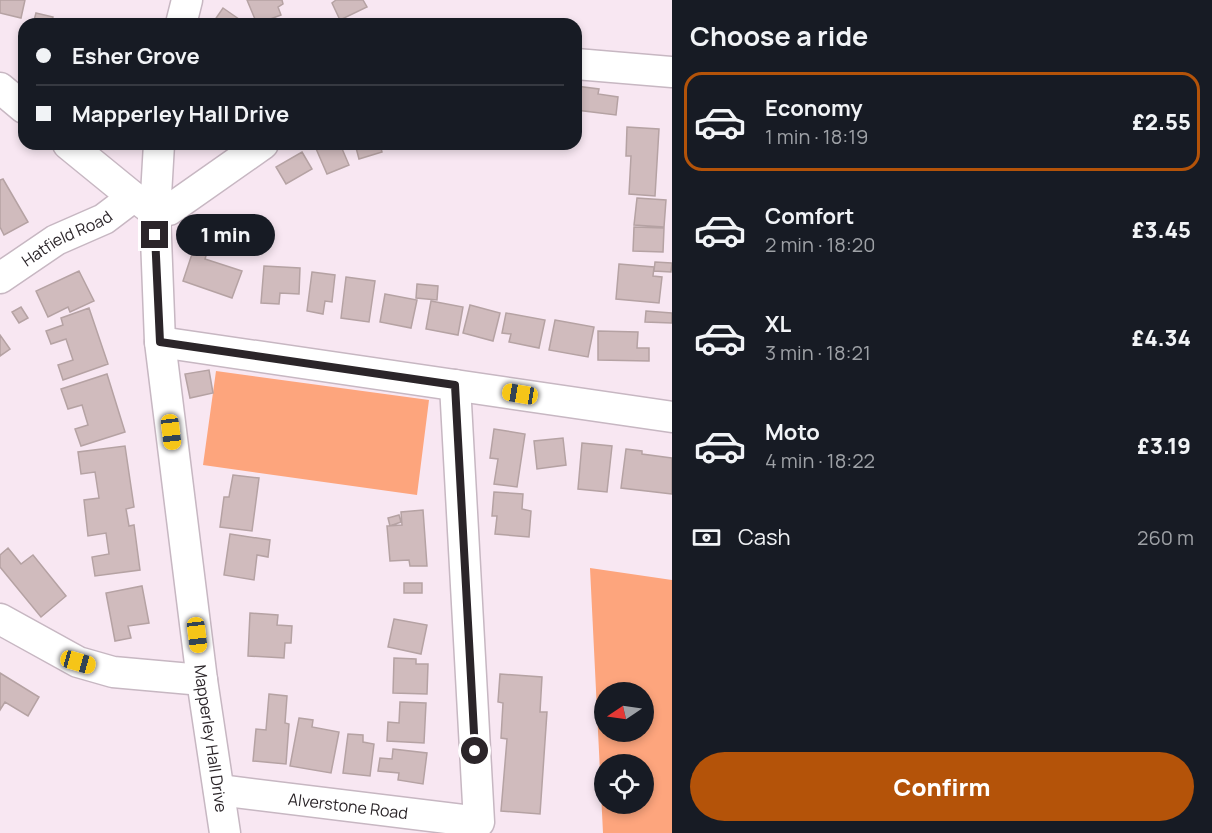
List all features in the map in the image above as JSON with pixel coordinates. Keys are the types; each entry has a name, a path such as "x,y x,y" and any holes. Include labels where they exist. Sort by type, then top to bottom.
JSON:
{"street":[{"path":"182,18 187,0"},
{"path":"582,64 672,72"},
{"path":"0,88 18,103"},
{"path":"75,150 144,205"},
{"name":"Mapperley Hall Drive","path":"158,150 144,205 202,680 225,833"},
{"name":"Hatfield Road","path":"0,278 56,240 104,219 144,205 169,210 254,150"},
{"path":"160,342 672,417"},
{"name":"Alverstone Road","path":"219,790 479,822 455,385"},
{"path":"0,619 78,662 113,672 202,680"}],"shaded area":[{"path":"216,371 429,400 417,495 203,465"},
{"path":"590,568 672,580 672,833 603,833 602,814 654,814 654,754 599,754 599,742 654,742 654,682 596,682"}],"building":[{"path":"0,0 25,0 21,18 0,13"},
{"path":"247,0 282,0 283,4 278,7 281,15 273,18 254,18"},
{"path":"336,0 363,0 367,7 344,18 339,18 332,3"},
{"path":"223,8 237,18 216,18"},
{"path":"36,13 53,17 53,18 35,18"},
{"path":"582,87 599,89 598,94 618,97 616,115 582,111"},
{"path":"627,127 659,129 655,196 629,194 631,156 626,156"},
{"path":"317,150 343,150 349,165 327,174"},
{"path":"357,150 382,150 382,152 359,159"},
{"path":"302,152 312,169 286,184 276,167"},
{"path":"3,179 28,222 4,235 0,227 0,180"},
{"path":"637,198 666,200 664,227 634,225"},
{"path":"634,227 664,228 663,252 633,251"},
{"path":"200,230 213,234 205,259 242,271 232,298 183,281"},
{"path":"655,262 672,263 671,272 654,271"},
{"path":"619,264 654,267 653,276 662,277 659,303 616,299"},
{"path":"264,266 300,268 299,294 280,293 279,304 261,303"},
{"path":"79,271 94,301 70,312 68,307 48,317 36,291"},
{"path":"312,272 335,275 332,302 325,301 323,314 307,311"},
{"path":"346,277 375,281 369,322 341,318"},
{"path":"417,284 438,286 437,300 416,298"},
{"path":"385,294 417,300 411,328 380,322"},
{"path":"431,301 463,307 458,335 426,329"},
{"path":"470,305 500,313 493,341 463,333"},
{"path":"21,307 28,318 19,323 12,312"},
{"path":"89,308 108,364 63,380 58,365 73,360 66,339 51,344 46,331 63,325 61,318"},
{"path":"646,311 672,313 672,323 645,322"},
{"path":"506,313 545,320 539,348 509,342 511,334 502,333"},
{"path":"555,320 594,327 588,357 549,350"},
{"path":"598,331 638,332 637,348 649,348 649,361 598,360"},
{"path":"0,335 10,349 0,356"},
{"path":"209,370 213,393 190,398 185,374"},
{"path":"107,374 125,432 81,446 75,429 88,425 82,405 68,409 61,389"},
{"path":"494,429 525,434 517,487 494,484 498,459 490,458"},
{"path":"563,438 566,465 537,469 534,441"},
{"path":"582,443 612,446 607,492 578,489"},
{"path":"125,446 134,507 126,509 129,526 134,525 140,570 95,576 92,557 109,554 106,533 88,536 84,500 99,498 95,472 81,474 78,452"},
{"path":"626,449 642,451 642,454 672,458 672,494 621,488"},
{"path":"233,475 259,478 252,531 220,527 224,497 229,497"},
{"path":"494,492 523,494 522,509 531,511 529,537 495,534 497,516 492,516"},
{"path":"423,510 427,566 410,566 409,560 390,561 387,526 402,525 401,512"},
{"path":"399,515 401,522 390,526 388,518"},
{"path":"230,534 270,540 268,557 257,555 254,580 224,575"},
{"path":"8,548 21,564 33,555 66,596 41,617 0,567 0,555"},
{"path":"404,583 422,583 422,593 404,593"},
{"path":"142,586 149,623 128,626 131,638 115,641 106,593"},
{"path":"250,613 278,615 277,625 292,626 291,643 285,643 284,658 248,656"},
{"path":"394,619 427,625 421,654 388,647"},
{"path":"394,658 416,659 416,664 428,664 427,694 393,693"},
{"path":"0,673 39,697 28,716 5,702 0,710"},
{"path":"500,674 542,677 540,712 547,712 540,814 501,811 507,739 501,738 503,703 498,702"},
{"path":"269,694 287,696 285,723 289,724 286,764 253,761 256,729 266,730"},
{"path":"400,702 426,703 424,743 387,741 388,722 399,723"},
{"path":"299,718 313,720 312,727 339,732 331,773 290,766"},
{"path":"348,734 363,735 363,742 374,744 370,776 343,773"},
{"path":"393,749 427,753 423,784 398,780 399,773 378,771 380,758 392,759"}],"route":[{"path":"155,235 160,342 455,385 475,751"}]}
